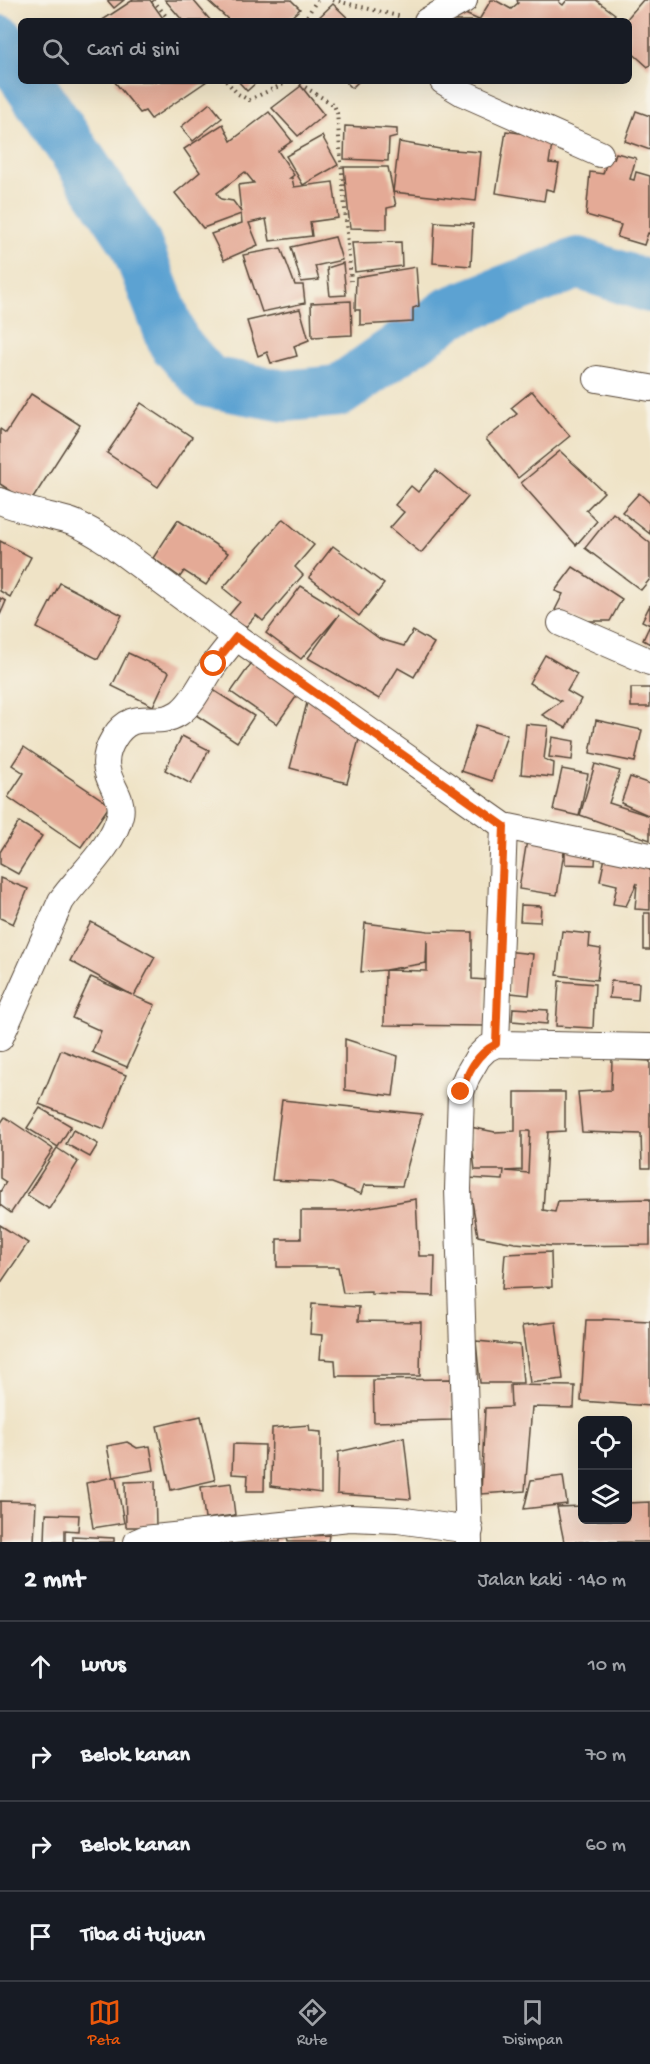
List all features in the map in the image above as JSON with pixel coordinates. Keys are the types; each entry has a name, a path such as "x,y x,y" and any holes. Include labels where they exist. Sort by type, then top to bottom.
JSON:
{"street":[{"path":"419,18 464,0"},
{"path":"448,84 463,93 600,154"},
{"path":"597,379 650,388"},
{"path":"0,501 28,512 69,521 107,541 236,637 504,826 650,856"},
{"path":"561,623 650,662"},
{"path":"0,1038 61,901 103,850 119,819 121,806 109,780 106,761 113,739 123,726 135,719 161,719 179,713 236,637"},
{"path":"496,1044 504,826"},
{"path":"137,1542 144,1539 212,1530 350,1518 398,1520 470,1536 458,1189 461,1092 466,1076 478,1057 486,1049 496,1044 650,1047"}],"path":[{"path":"153,0 168,18"},
{"path":"306,18 317,0"},
{"path":"333,0 413,18"},
{"path":"229,84 238,94 249,100 284,84"},
{"path":"300,84 334,105 337,112 351,281"}],"building":[{"path":"107,0 124,0 114,8"},
{"path":"133,0 150,0 163,18 106,18"},
{"path":"165,0 193,0 208,18 180,18"},
{"path":"207,0 291,0 300,9 290,18 227,18"},
{"path":"491,0 511,9 518,3 517,0 560,0 559,2 563,5 567,0 596,0 615,14 612,18 480,18"},
{"path":"643,0 650,0 650,65 648,67 632,53 632,18 628,18"},
{"path":"333,4 348,18 318,18"},
{"path":"451,8 474,18 446,18"},
{"path":"116,84 203,84 151,119 145,111 140,113"},
{"path":"241,84 255,84 247,91"},
{"path":"301,86 324,115 298,136 272,108"},
{"path":"210,103 222,118 193,141 181,127"},
{"path":"636,111 650,116 650,150 625,141"},
{"path":"269,112 292,141 278,151 294,175 290,178 292,178 294,187 333,182 338,218 310,222 312,236 270,241 266,219 249,223 258,245 224,260 211,234 242,223 241,214 203,228 175,193 200,172 184,149 223,124 231,141","holes":["245,172 254,183 238,185 241,212 233,201 221,199 217,193"]},
{"path":"345,126 397,129 397,137 389,139 388,161 344,159"},
{"path":"506,131 553,138 549,163 559,164 554,191 546,189 544,201 496,193"},
{"path":"322,136 338,165 303,185 286,156"},
{"path":"399,142 440,149 481,152 476,201 393,192"},
{"path":"616,153 636,158 630,179 634,180 636,172 650,176 650,234 648,233 644,245 617,237 621,225 586,215 590,172 603,174 608,157 614,159"},
{"path":"344,167 388,167 396,206 387,208 387,229 350,228"},
{"path":"435,222 473,224 471,266 433,263"},
{"path":"335,237 342,260 315,266 319,280 301,282 291,247"},
{"path":"401,242 402,266 355,272 352,243"},
{"path":"281,248 295,285 303,285 305,303 262,312 243,255"},
{"path":"343,263 346,295 330,296 327,268"},
{"path":"416,267 419,306 413,308 413,322 360,325 360,310 355,310 356,277"},
{"path":"351,301 352,335 312,337 311,303"},
{"path":"300,309 309,340 294,346 297,356 271,363 267,352 258,356 247,321"},
{"path":"532,391 570,436 518,478 486,439 517,414 511,408"},
{"path":"31,394 80,425 30,503 0,484 0,429 6,433"},
{"path":"141,403 192,437 158,487 107,453"},
{"path":"560,451 604,492 586,510 597,521 576,545 521,483"},
{"path":"436,470 468,497 421,553 390,528 404,512 395,505 411,486 418,492"},
{"path":"639,493 650,503 650,534 622,512"},
{"path":"613,513 650,543 650,579 641,590 585,548"},
{"path":"283,519 314,545 295,567 303,575 263,621 256,615 245,628 229,615 240,602 223,588"},
{"path":"178,520 228,553 206,585 184,571 180,577 153,558"},
{"path":"0,541 31,557 10,597 0,591"},
{"path":"333,546 384,584 359,616 309,577"},
{"path":"573,567 622,599 610,621 580,621 555,610 563,594 555,591"},
{"path":"60,583 122,615 98,659 37,628"},
{"path":"301,586 343,612 380,639 404,646 413,631 434,643 414,677 398,668 379,699 308,658 339,615 301,659 266,633"},
{"path":"0,598 6,601 0,615"},
{"path":"650,605 650,625 642,621"},
{"path":"650,625 650,644 643,640"},
{"path":"128,653 169,672 153,706 112,686"},
{"path":"545,655 577,674 567,691 581,699 566,728 542,715 561,701 529,683"},
{"path":"255,658 301,690 277,724 231,692"},
{"path":"210,688 254,716 237,742 193,713"},
{"path":"631,688 650,688 650,707 631,707"},
{"path":"308,699 361,732 347,783 290,768"},
{"path":"596,720 642,730 635,762 590,753"},
{"path":"526,724 548,726 544,759 554,763 553,777 521,774"},
{"path":"476,725 507,735 492,781 461,771"},
{"path":"182,736 209,750 191,784 165,770"},
{"path":"552,737 574,741 572,760 549,757"},
{"path":"24,747 110,805 81,847 8,797 24,773 12,765"},
{"path":"595,764 620,771 609,803 650,816 650,840 580,815"},
{"path":"562,769 588,774 579,816 553,810"},
{"path":"630,777 650,784 650,816 621,803"},
{"path":"19,822 42,836 18,874 0,864 0,852"},
{"path":"527,840 596,847 595,865 565,864 565,846 557,895 519,889"},
{"path":"605,857 650,863 650,910 635,909 637,883 626,906 613,904 617,885 600,881"},
{"path":"0,878 28,889 13,924 0,918"},
{"path":"521,905 541,906 540,922 520,921"},
{"path":"644,913 650,913 650,950 644,950"},
{"path":"91,922 155,957 134,996 155,1005 127,1067 92,1052 101,1031 72,1018 91,977 132,995 70,961"},
{"path":"365,923 428,931 472,932 472,979 486,980 486,1026 384,1025 385,970 361,972","holes":["427,939 427,971 385,970 426,963"]},
{"path":"562,931 590,934 589,947 601,949 597,980 557,975"},
{"path":"505,951 533,954 529,995 511,993"},
{"path":"559,981 595,984 593,1028 556,1026"},
{"path":"611,981 639,983 638,1000 609,998"},
{"path":"513,1008 548,1010 547,1024 512,1021"},
{"path":"345,1039 398,1056 393,1096 345,1090"},
{"path":"61,1050 126,1075 104,1129 39,1104"},
{"path":"612,1059 650,1061 650,1168 642,1168 641,1134 582,1132 578,1092 611,1090"},
{"path":"515,1092 565,1092 565,1131 548,1132 543,1210 555,1212 558,1201 650,1199 650,1245 553,1246 515,1243 478,1236 468,1178 503,1180 504,1170 475,1170 470,1127 495,1132 515,1131","holes":["522,1131 530,1131 528,1173 506,1171 522,1170"]},
{"path":"282,1100 422,1114 402,1186 364,1185 361,1194 332,1183 272,1180"},
{"path":"40,1108 71,1126 58,1147 27,1128"},
{"path":"5,1117 53,1149 11,1213 0,1205 0,1192 6,1182 0,1178 0,1124"},
{"path":"73,1130 98,1144 90,1157 66,1144"},
{"path":"57,1148 78,1162 49,1209 27,1195"},
{"path":"416,1199 419,1256 435,1256 434,1296 371,1294 371,1292 343,1293 338,1267 277,1267 277,1239 301,1239 301,1211 347,1211"},
{"path":"0,1225 28,1243 0,1284"},
{"path":"551,1252 552,1287 502,1289 505,1254"},
{"path":"312,1304 359,1307 358,1321 421,1322 420,1376 336,1376 335,1360 320,1359 322,1335 310,1334"},
{"path":"586,1320 650,1321 650,1406 581,1401"},
{"path":"556,1322 563,1379 530,1383 522,1326"},
{"path":"476,1341 520,1345 523,1383 480,1383"},
{"path":"451,1379 452,1420 374,1422 373,1380"},
{"path":"510,1385 575,1386 574,1408 532,1407 525,1491 481,1494 485,1408 511,1407"},
{"path":"201,1416 215,1480 171,1490 157,1426"},
{"path":"309,1425 310,1431 321,1432 321,1493 271,1486 272,1428"},
{"path":"404,1437 411,1499 337,1494 338,1452"},
{"path":"127,1442 137,1448 150,1446 154,1470 113,1477 107,1446"},
{"path":"233,1444 265,1445 264,1491 247,1491 248,1475 232,1474"},
{"path":"563,1476 567,1504 524,1509 531,1480"},
{"path":"116,1478 124,1523 93,1528 86,1483"},
{"path":"155,1481 156,1527 126,1527 125,1482"},
{"path":"231,1483 235,1515 205,1519 201,1487"},
{"path":"0,1501 36,1502 34,1542 0,1542"},
{"path":"650,1502 650,1542 564,1542 557,1507 578,1506 578,1524 632,1524 632,1503"},
{"path":"46,1514 79,1515 78,1531 65,1530 65,1542 45,1542"},
{"path":"329,1535 328,1542 288,1542 287,1537"},
{"path":"73,1536 114,1538 114,1542 73,1542"},
{"path":"280,1536 280,1542 242,1542 242,1537"}],"waterway":[{"path":"0,41 18,68"},
{"path":"29,84 135,242 174,343 209,382 285,396 339,391 451,312 578,263 650,287"}],"route":[{"path":"214,664 236,637 504,826 496,1044 486,1049 478,1057 466,1076 461,1092"}]}
